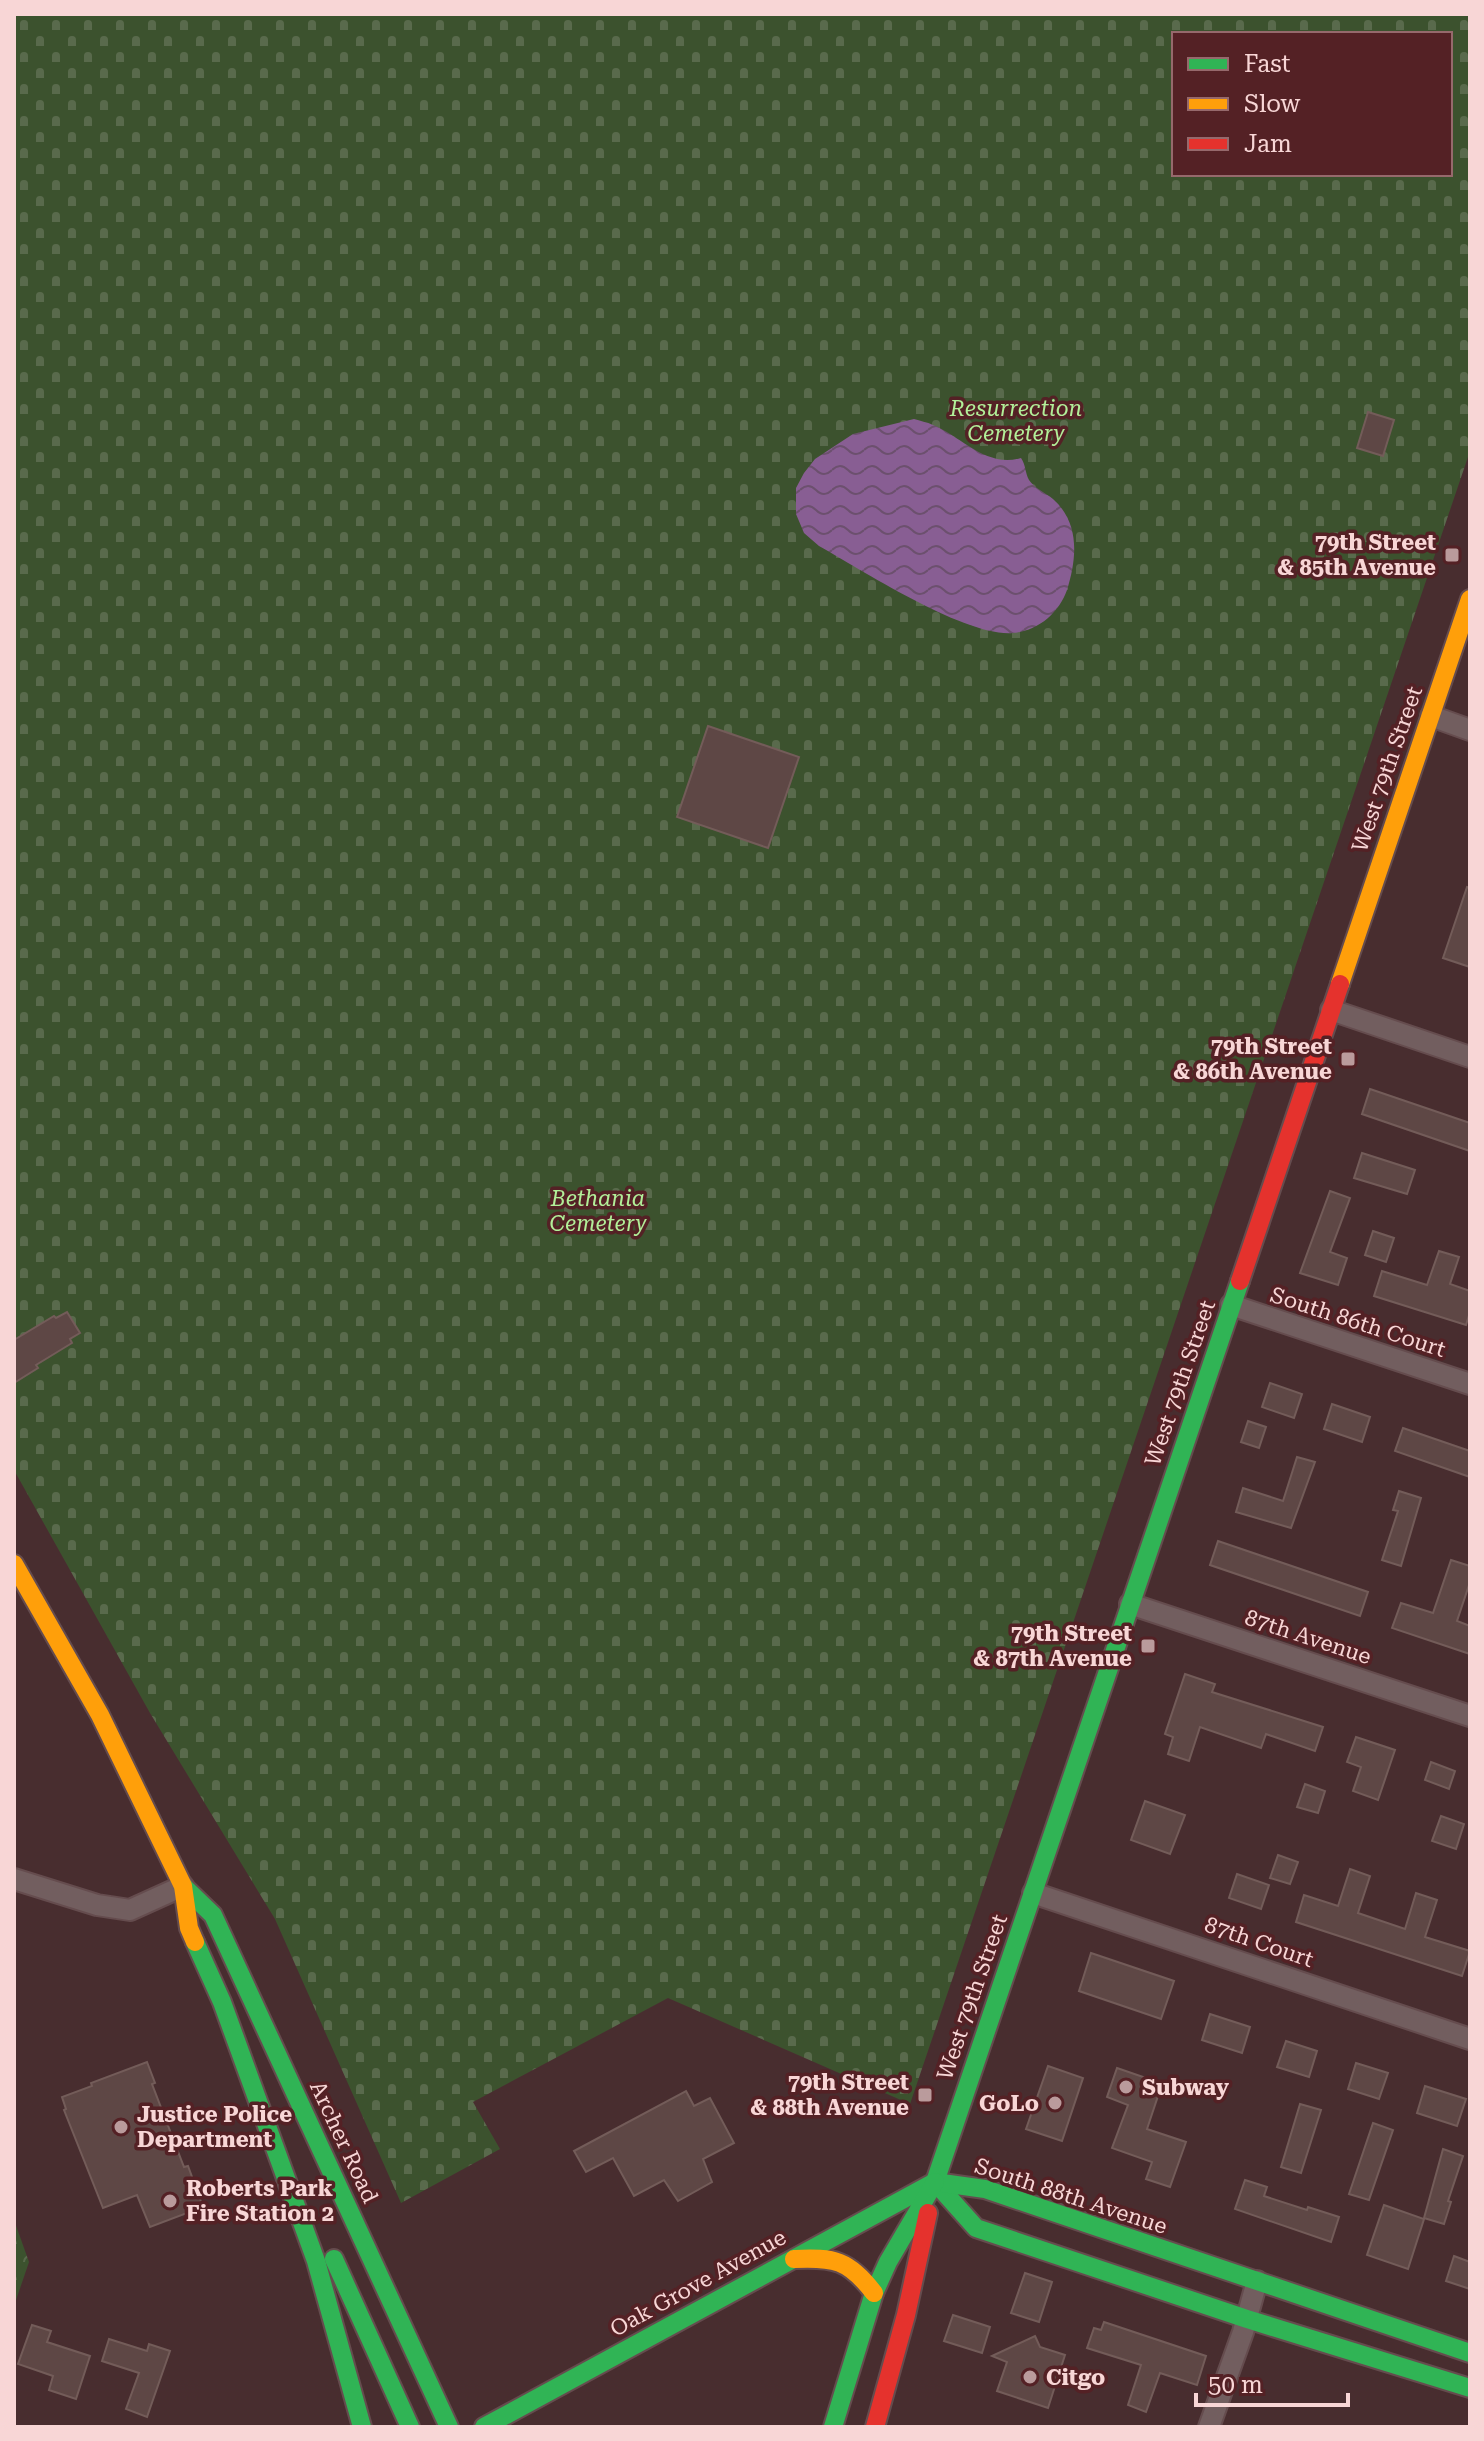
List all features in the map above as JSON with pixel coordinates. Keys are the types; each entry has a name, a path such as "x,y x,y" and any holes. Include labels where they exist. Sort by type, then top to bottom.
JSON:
{"main road":[{"name":"West 79th Street","path":"935,2182 1470,599"},
{"name":"Archer Road","path":"14,1564 100,1715 183,1886 189,1928 222,2002 279,2153 320,2276 362,2427"},
{"name":"Archer Road","path":"183,1886 213,1915 449,2427"},
{"path":"279,2153 332,2255 410,2427"},
{"path":"833,2427 874,2293 888,2262 935,2182"},
{"path":"875,2427 906,2315 935,2182"},
{"name":"Oak Grove Avenue","path":"484,2427 935,2182"},
{"name":"South 88th Avenue","path":"935,2182 985,2189 1470,2353"},
{"name":"South 88th Avenue","path":"935,2182 976,2228 1247,2319 1470,2388"},
{"path":"794,2259 828,2257 848,2265 859,2272 874,2293"}],"street":[{"path":"1431,716 1470,730"},
{"path":"1331,1010 1470,1057"},
{"name":"South 86th Court","path":"1231,1305 1470,1384"},
{"name":"87th Avenue","path":"1130,1604 1470,1716"},
{"path":"14,1879 97,1905 130,1910 183,1886"},
{"name":"87th Court","path":"1033,1893 1470,2039"},
{"path":"1209,2427 1257,2281"}],"green space":[{"name":"Bethania Cemetery","path":"14,14 1470,14 1470,451 910,2104 668,1998 473,2102 500,2149 401,2203 275,1919 150,1713 14,1470"},
{"path":"14,2220 29,2262 14,2306"}],"water":[{"path":"914,419 944,430 985,455 1008,460 1021,458 1031,483 1062,508 1072,530 1073,566 1059,606 1039,625 1022,632 993,631 942,614 819,546 804,533 796,514 796,488 815,459 853,434"}],"building":[{"path":"1368,412 1394,420 1383,456 1357,448"},
{"path":"708,726 799,757 768,848 677,817"},
{"path":"1467,887 1470,888 1470,967 1443,958"},
{"path":"1370,1089 1470,1123 1470,1151 1362,1114"},
{"path":"1362,1153 1415,1170 1407,1194 1354,1178"},
{"path":"1330,1191 1350,1198 1330,1252 1347,1258 1338,1285 1300,1273"},
{"path":"1373,1231 1394,1238 1386,1262 1365,1255"},
{"path":"1439,1251 1459,1257 1450,1284 1470,1291 1470,1312 1466,1325 1374,1296 1382,1271 1427,1285"},
{"path":"67,1312 80,1333 70,1339 72,1343 14,1383 14,1340 54,1316 56,1318"},
{"path":"1270,1383 1302,1394 1294,1418 1262,1407"},
{"path":"1332,1404 1370,1417 1362,1442 1324,1429"},
{"path":"1248,1421 1266,1427 1259,1448 1241,1442"},
{"path":"1403,1428 1470,1451 1470,1477 1395,1451"},
{"path":"1297,1457 1315,1462 1291,1528 1236,1512 1243,1488 1283,1501"},
{"path":"1399,1491 1421,1498 1401,1566 1382,1560 1398,1511 1393,1510"},
{"path":"1218,1541 1368,1592 1360,1616 1210,1565"},
{"path":"1451,1560 1470,1566 1470,1582 1457,1621 1470,1626 1470,1654 1392,1628 1401,1603 1433,1613"},
{"path":"1185,1674 1215,1684 1212,1692 1323,1727 1315,1751 1266,1734 1261,1748 1200,1727 1189,1761 1168,1754 1173,1737 1165,1734"},
{"path":"1356,1737 1395,1750 1378,1800 1353,1791 1361,1767 1347,1762"},
{"path":"1431,1762 1455,1771 1449,1789 1425,1780"},
{"path":"1305,1784 1325,1791 1318,1813 1297,1807"},
{"path":"1145,1801 1185,1815 1170,1854 1131,1840"},
{"path":"1441,1816 1464,1824 1456,1849 1432,1841"},
{"path":"1278,1855 1298,1862 1290,1884 1270,1878"},
{"path":"1350,1869 1370,1876 1358,1913 1405,1929 1416,1893 1437,1900 1425,1937 1470,1951 1462,1976 1296,1922 1304,1895 1338,1906"},
{"path":"1237,1874 1269,1885 1261,1909 1229,1898"},
{"path":"1091,1953 1174,1981 1161,2019 1079,1991"},
{"path":"1210,2014 1250,2027 1242,2053 1202,2040"},
{"path":"1286,2041 1317,2051 1309,2077 1277,2067"},
{"name":"Justice Police Department","path":"147,2062 155,2083 152,2084 184,2167 188,2166 203,2207 150,2227 137,2195 103,2208 64,2110 62,2097"},
{"path":"1356,2063 1388,2073 1379,2099 1348,2089"},
{"name":"GoLo","path":"1048,2066 1083,2078 1062,2141 1026,2129"},
{"path":"1117,2068 1152,2080 1158,2096 1147,2129 1186,2142 1170,2187 1146,2179 1152,2162 1112,2148 1128,2105 1107,2097"},
{"path":"1425,2086 1466,2099 1457,2126 1417,2113"},
{"path":"686,2091 694,2106 710,2098 734,2143 703,2159 712,2182 678,2201 664,2180 634,2196 613,2158 586,2172 574,2151"},
{"path":"1300,2104 1321,2110 1301,2173 1281,2167"},
{"path":"1373,2123 1393,2130 1369,2200 1349,2194"},
{"path":"1443,2149 1463,2156 1444,2224 1424,2218"},
{"path":"1245,2180 1267,2187 1264,2196 1339,2217 1331,2242 1235,2209"},
{"path":"1384,2205 1424,2219 1408,2269 1367,2255"},
{"path":"1454,2256 1470,2262 1470,2289 1446,2281"},
{"name":"Citgo","path":"1025,2273 1052,2282 1039,2322 1011,2313"},
{"name":"Citgo","path":"953,2315 990,2327 982,2353 944,2341"},
{"path":"1104,2322 1206,2356 1197,2385 1160,2373 1146,2412 1128,2405 1141,2365 1087,2348 1094,2328 1101,2330"},
{"path":"32,2325 51,2331 47,2342 90,2356 76,2399 49,2390 53,2376 18,2364"},
{"name":"Citgo","path":"1035,2336 1040,2347 1065,2355 1048,2408 997,2391 1007,2362 992,2356"},
{"path":"109,2339 147,2351 149,2344 170,2351 147,2417 126,2409 139,2373 102,2361"}],"traffic: fast":[{"path":"935,2182 1240,1281"},
{"path":"183,1886 213,1915 449,2427"},
{"path":"195,1942 222,2002 316,2261 362,2427"},
{"path":"935,2182 976,2228 1247,2319 1470,2388"},
{"path":"935,2182 985,2189 1470,2353"},
{"path":"484,2427 935,2182"},
{"path":"833,2427 874,2293 888,2262 935,2182"},
{"path":"334,2259 410,2427"}],"traffic: slow":[{"path":"1340,984 1470,599"},
{"path":"14,1564 100,1715 183,1886 189,1928 195,1942"},
{"path":"794,2259 840,2263 857,2273 874,2293"}],"traffic: jam":[{"path":"1240,1281 1340,984"},
{"path":"875,2427 906,2315 928,2213"}],"place":[{"name":"79th Street & 85th Avenue","path":"1452,555"},
{"name":"79th Street & 86th Avenue","path":"1348,1059"},
{"name":"79th Street & 87th Avenue","path":"1148,1646"},
{"name":"Subway","path":"1126,2087"},
{"name":"79th Street & 88th Avenue","path":"925,2095"},
{"name":"GoLo","path":"1055,2103"},
{"name":"Justice Police Department","path":"121,2127"},
{"name":"Roberts Park Fire Station 2","path":"170,2201"},
{"name":"Citgo","path":"1030,2377"}],"park label":[{"name":"Resurrection Cemetery","path":"1016,420"}]}
